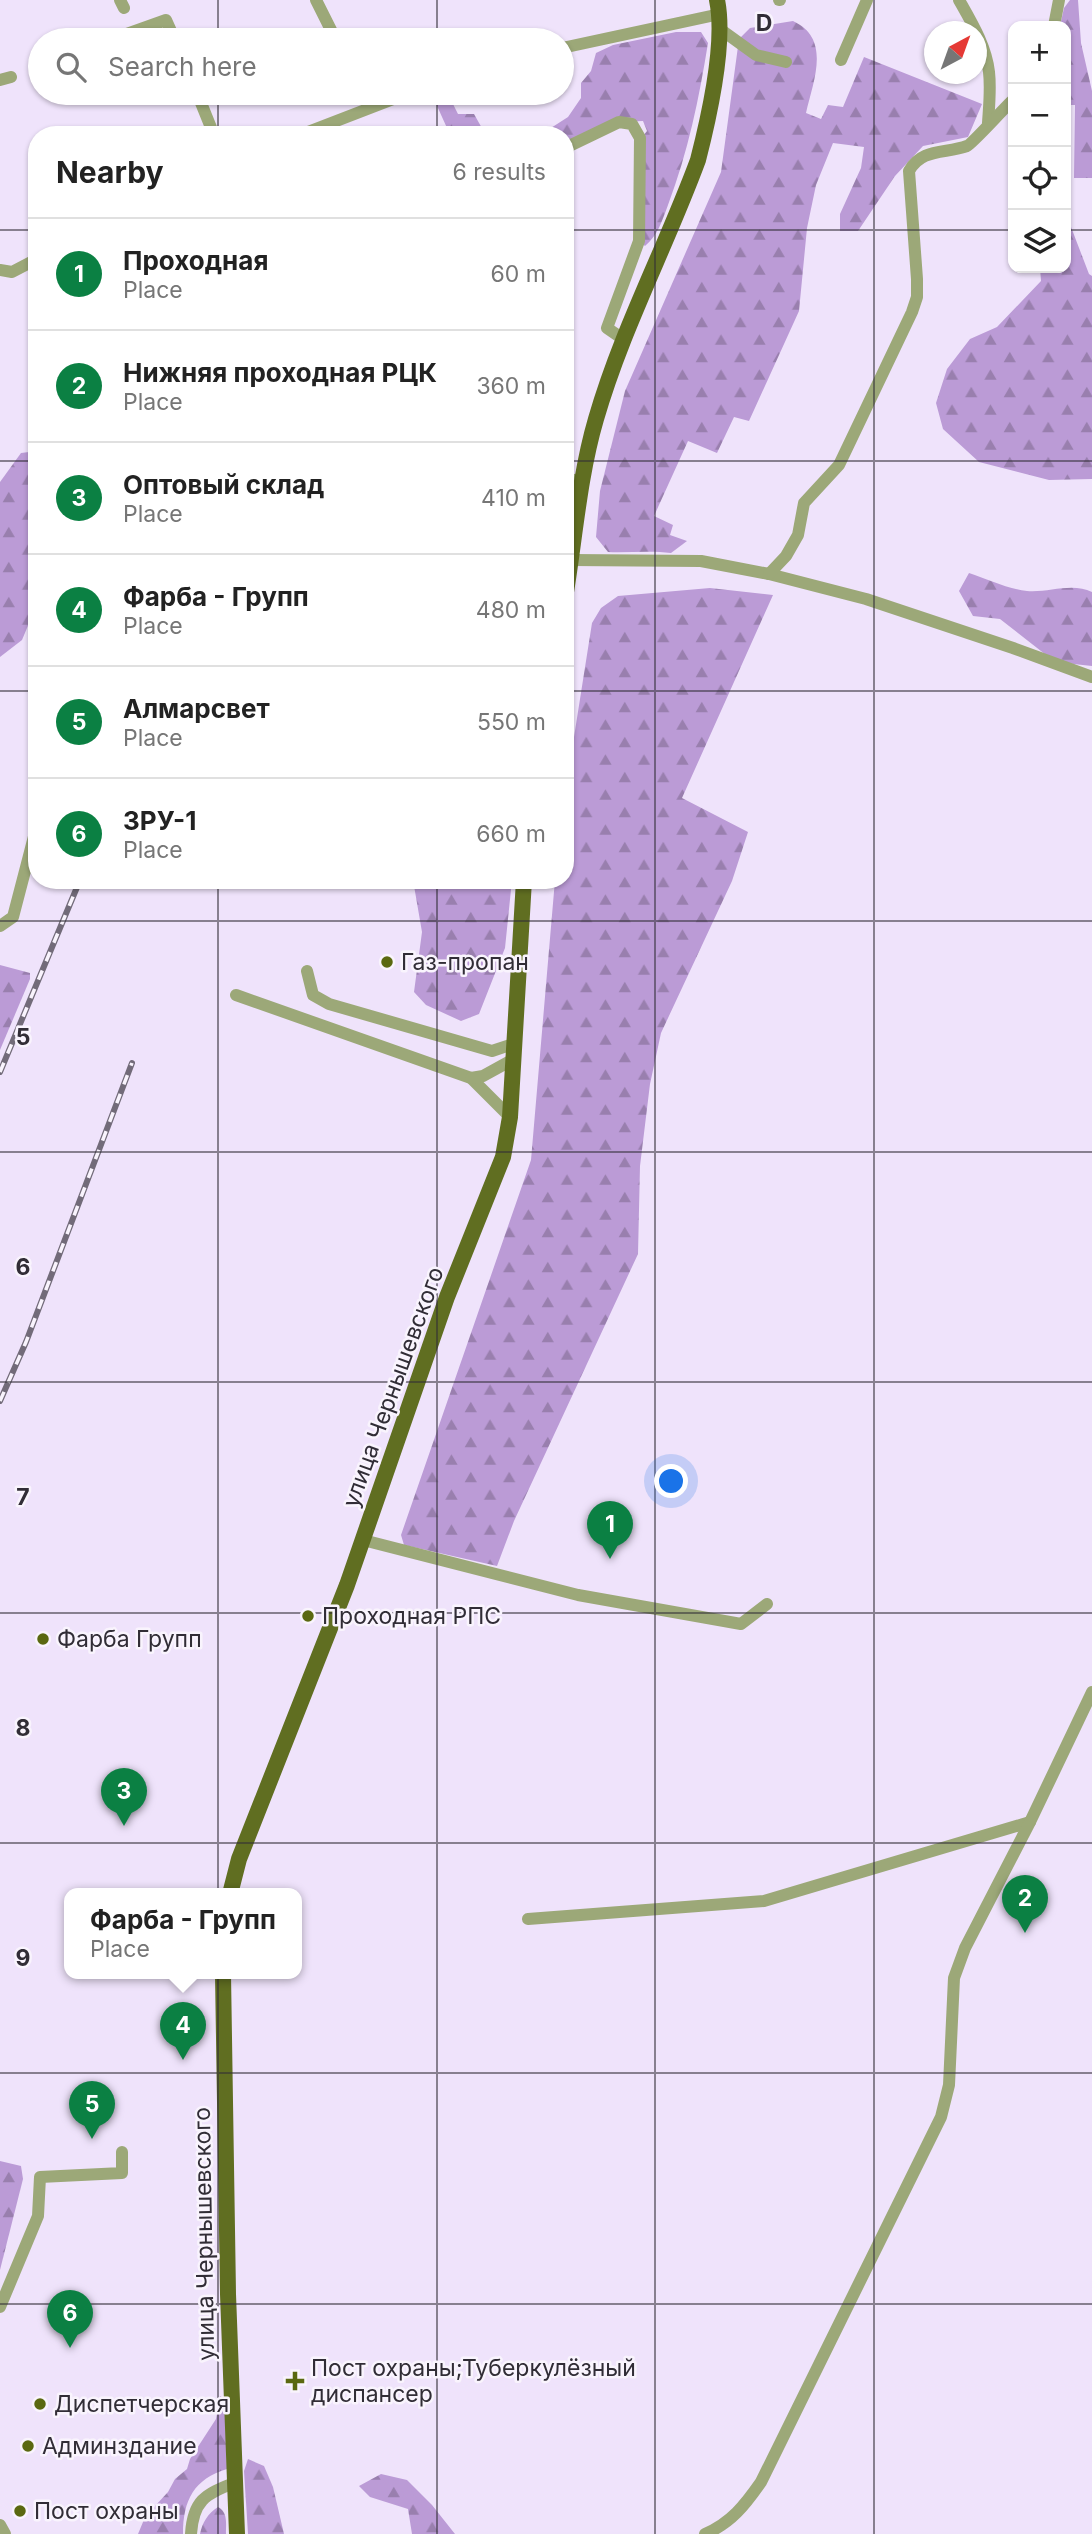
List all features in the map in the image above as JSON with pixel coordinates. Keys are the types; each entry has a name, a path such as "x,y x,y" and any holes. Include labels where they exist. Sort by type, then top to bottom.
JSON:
{"main road":[{"path":"574,539 595,421 623,339 698,160 708,115 719,14"},
{"name":"улица Чернышевского","path":"232,1888 239,1859 363,1540 447,1297 503,1157 510,1117 523,889"},
{"name":"улица Чернышевского","path":"223,1979 228,2294 237,2534"}],"street":[{"path":"316,0 330,28"},
{"path":"842,60 867,0"},
{"path":"959,0 986,55 989,74 988,123"},
{"path":"1055,21 1059,0"},
{"path":"574,45 719,14 756,55 786,62"},
{"path":"144,28 166,20 170,28"},
{"path":"202,105 210,126"},
{"path":"323,126 378,105"},
{"path":"769,574 786,556 798,534 804,503 839,465 912,312 917,288 909,171 920,157 970,145 1008,105"},
{"path":"574,144 619,122 632,124 640,138 639,241 607,328 623,339"},
{"path":"0,270 12,272 28,263"},
{"path":"574,480 582,483"},
{"path":"574,560 701,561 769,574 844,592 1092,677"},
{"path":"0,926 13,917 28,860"},
{"path":"307,971 313,995 329,1004 492,1051 513,1052"},
{"path":"236,995 471,1078 510,1117"},
{"path":"471,1078 483,1076 513,1052"},
{"path":"363,1540 578,1595 741,1624 767,1604"},
{"path":"705,2534 722,2527 745,2506 761,2482 941,2118 949,2085 954,1978 965,1948 1030,1822 1092,1692"},
{"path":"528,1919 764,1901 1030,1822"},
{"path":"0,2307 38,2216 40,2177 122,2173 122,2152"},
{"path":"191,2534 192,2519 199,2502 209,2494 234,2483"},
{"path":"0,2525 5,2534"}],"green space":[{"path":"1070,0 1078,0 1081,43 1092,91 1092,178 1074,178 1075,105 1071,105 1071,21 1061,21 1064,8"},
{"path":"793,21 805,29 812,38 817,62 806,113 821,119 828,105 843,107 864,57 924,81 924,84 932,84 982,104 968,137 923,146 895,176 858,231 840,231 840,214 861,168 864,147 833,143 816,185 807,228 799,311 749,421 734,417 717,453 688,441 654,516 673,525 670,535 687,541 671,553 608,552 596,537 600,491 625,391 721,172 739,39 750,28"},
{"path":"676,32 701,32 708,43 697,105 675,185 662,222 645,246 639,241 639,141 647,131 643,121 619,122 574,144 574,126 554,126 568,117 581,98 581,83 591,71 596,53 613,45"},
{"path":"437,105 454,105 458,114 474,114 481,126 446,126"},
{"path":"1071,227 1092,276 1092,479 1049,480 979,462 943,429 936,403 947,369 970,339 997,327 1041,281 1040,273 1071,273"},
{"path":"28,452 28,626 22,640 0,657 0,482 21,453"},
{"path":"969,573 1020,590 1076,588 1092,592 1092,666 1055,662 1000,619 973,616 959,591"},
{"path":"710,588 773,595 682,798 748,832 732,881 661,1033 650,1084 640,1166 638,1254 514,1521 497,1566 404,1545 401,1535 531,1160 554,889 574,889 574,737 592,623 601,608 618,596"},
{"path":"415,889 511,889 505,948 479,1014 461,1021 426,1005 414,992 422,932"},
{"path":"0,965 30,973 30,979 0,1050"},
{"path":"0,2161 21,2166 23,2179 0,2270"},
{"path":"220,2396 225,2399 227,2469 206,2479 193,2493 185,2511 183,2534 138,2534 143,2522 168,2492 175,2479 187,2469 190,2459 216,2419"},
{"path":"248,2459 264,2466 273,2487 284,2534 248,2534 244,2471"},
{"path":"381,2474 407,2480 455,2534 412,2534 408,2509 370,2497 359,2486"},
{"path":"218,2507 225,2515 226,2534 200,2534 206,2519"}],"railway":[{"path":"0,1072 76,889"},
{"path":"0,1401 26,1342 132,1063"}],"place":[{"name":"Газ-пропан","path":"387,962"},
{"name":"Проходная","path":"610,1559"},
{"name":"Проходная РПС","path":"308,1616"},
{"name":"Фарба Групп","path":"43,1639"},
{"name":"Оптовый склад","path":"124,1826"},
{"name":"Нижняя проходная РЦК","path":"1025,1933"},
{"name":"Фарба - Групп","path":"183,2060"},
{"name":"Алмарсвет","path":"92,2139"},
{"name":"ЗРУ-1","path":"70,2348"},
{"name":"Пост охраны;Туберкулёзный диспансер","path":"295,2381"},
{"name":"Диспетчерская","path":"40,2404"},
{"name":"Админздание","path":"28,2446"},
{"name":"Пост охраны","path":"20,2511"}]}
